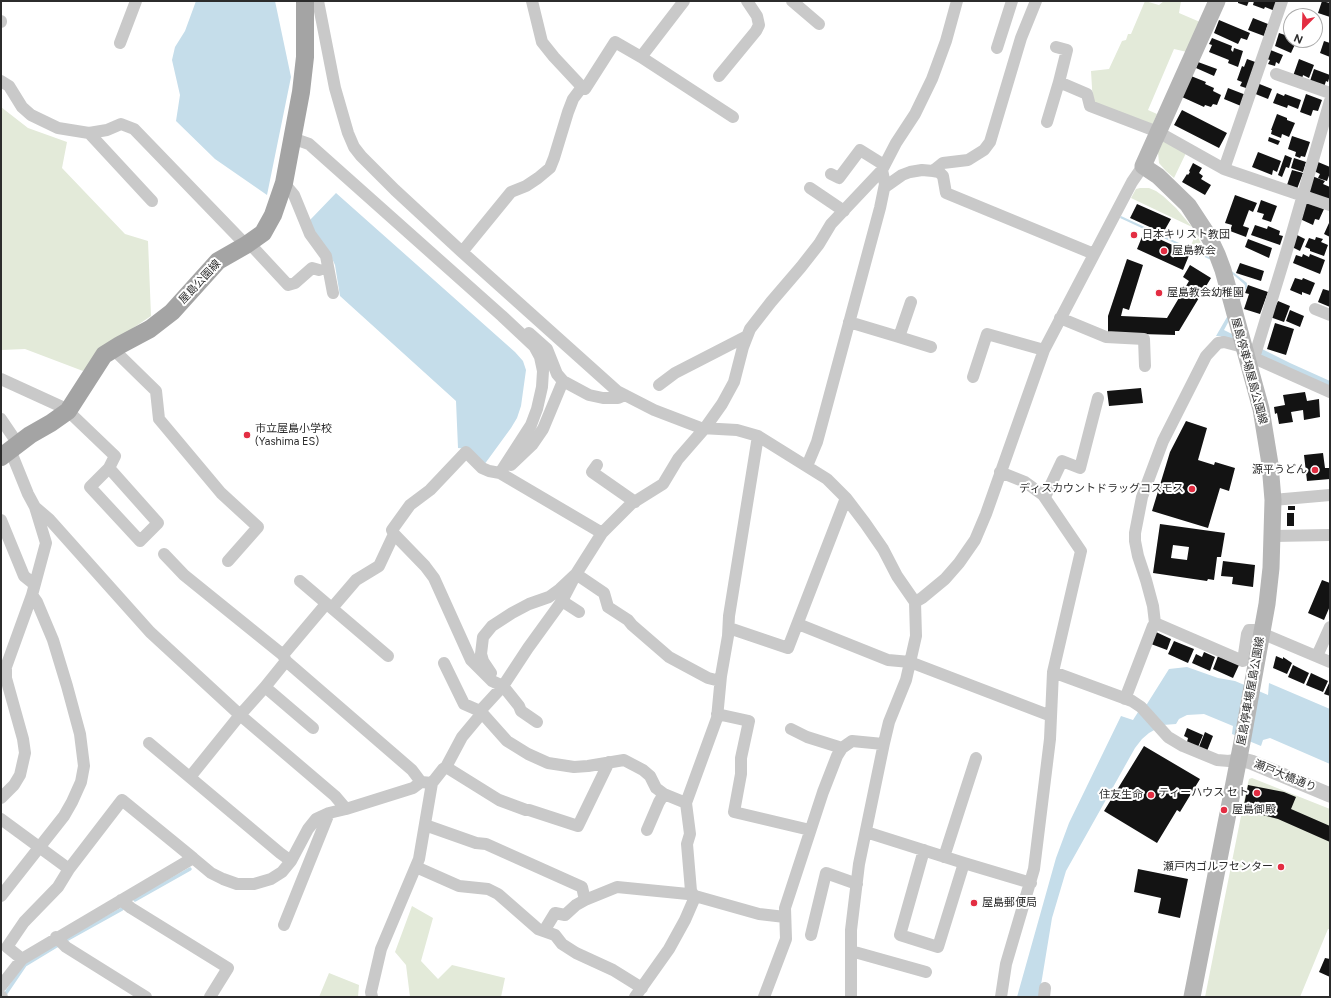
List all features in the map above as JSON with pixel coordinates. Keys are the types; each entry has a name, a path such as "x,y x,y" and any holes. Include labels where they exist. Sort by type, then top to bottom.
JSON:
{"main road":[{"name":"屋島公園線","path":"10,451 30,434 51,423 68,411 104,355 150,330 172,312 218,261 248,244 263,233 273,215 284,183 301,92 305,57 305,1"},
{"path":"1143,166 1217,1"},
{"name":"屋島停車場屋島公園線","path":"1143,166 1158,176 1188,205 1209,237 1223,270 1248,355 1262,417 1270,464 1273,500 1273,536 1270,576 1262,633 1243,741 1192,997"}],"street":[{"path":"120,43 136,1"},
{"path":"318,1 336,88 348,133 354,147 395,190 617,391 654,410 701,428 737,430 758,436 827,479 846,498 883,549 897,576 915,602 916,636 906,680 889,722 883,744 857,884 851,930 851,997"},
{"path":"532,1 542,42 554,58 585,89 615,42 641,57 733,117"},
{"path":"641,57 684,1"},
{"path":"719,76 756,31 758,25 757,16 747,1"},
{"path":"792,1 819,24"},
{"path":"22,959 7,947 24,922 58,887 69,868 122,800 193,858 222,879 237,884 254,884 271,879 282,872 291,861 308,829 316,819 329,813 413,788 426,782 446,767 462,737 501,686 562,601 576,574 602,533 635,502 663,484 678,459 705,428 722,404 734,382 743,347 750,329 819,244 831,224 883,168 896,143 916,114 932,79 946,41 957,1"},
{"path":"997,48 1012,1"},
{"path":"932,171 943,163 968,160 978,155 990,142 1021,38 1034,4 1016,1"},
{"path":"1224,169 1282,1"},
{"path":"1047,122 1067,50 1056,47"},
{"path":"1276,74 1330,93"},
{"path":"1,80 9,86 22,107 31,115 58,128 90,133 107,130 121,124 134,129 288,285 294,283 312,268 319,270"},
{"path":"1059,82 1087,94 1090,106 1158,132 1224,169 1330,205"},
{"path":"462,252 511,192 526,186 550,168 573,99 582,87"},
{"path":"1248,355 1303,195 1330,101"},
{"path":"90,133 152,201"},
{"path":"292,138 309,144 534,346 540,357 543,370 542,387 537,410 531,425 500,473"},
{"path":"807,466 817,442 886,184 883,168 860,150 839,178 831,174"},
{"path":"915,602 945,579 964,557 975,540 1044,350 1132,182 1143,166"},
{"path":"885,188 910,172 922,170 939,172 943,176 946,193 1094,254"},
{"path":"284,183 294,195 310,234 326,256 332,293"},
{"path":"810,188 844,211"},
{"path":"899,337 911,302"},
{"path":"1315,309 1330,315"},
{"path":"502,316 508,317 547,348 557,374 563,381 589,395 618,398 625,395"},
{"path":"1060,318 1106,337 1144,339 1145,366"},
{"path":"849,322 931,347"},
{"path":"973,377 987,334 1044,350"},
{"path":"659,385 675,373 748,336"},
{"path":"1125,699 1155,623 1153,606 1135,541 1137,517 1142,497 1163,441 1206,356 1218,343 1224,342 1248,355 1330,392"},
{"path":"113,349 156,392 159,418 221,493 258,527 228,561"},
{"path":"1,379 68,411 115,456 109,468 90,487 140,541 158,523 109,468"},
{"path":"500,473 532,445 543,429 563,381"},
{"path":"1045,497 1062,461 1080,468 1098,398"},
{"path":"1,419 12,458 35,507 46,543 33,590 4,664 6,678 24,738 25,753 20,775 1,798"},
{"path":"695,897 691,891 687,844 690,834 686,803 703,760 717,714 720,681 728,636 729,616 758,436"},
{"path":"501,686 492,681 471,660 434,578 392,530 410,505 430,490 466,452 482,468 489,472 500,473 602,533"},
{"path":"597,465 592,472 635,502"},
{"path":"1000,472 1025,482 1045,497 1081,551 1053,672 1050,739 1034,869 1006,964 1001,997"},
{"path":"1273,500 1330,495"},
{"path":"728,628 788,648 846,498"},
{"path":"35,507 50,519 150,632 240,715 335,796 346,809"},
{"path":"1,520 24,576 33,590 53,640 80,734 84,766 81,782 64,816 1,896"},
{"path":"190,777 240,715 265,687 285,658 329,606 356,580 379,566 394,534"},
{"path":"1273,536 1330,535"},
{"path":"164,554 184,575 285,658 426,782"},
{"path":"576,574 604,593 608,607 628,620 669,657 708,678 720,681"},
{"path":"537,722 521,711 520,706 501,686 483,660 481,654 483,637 492,626 512,613 529,604 549,597 560,590 576,574"},
{"path":"300,581 388,656"},
{"path":"562,601 579,612"},
{"path":"1155,623 1243,661 1247,634 1249,630 1262,633 1330,662"},
{"path":"798,624 888,660 910,662 1051,716"},
{"path":"1317,656 1330,627"},
{"path":"444,663 464,704 481,712 507,741 528,754 548,763 574,767 624,760 650,776 656,788 664,794 686,803"},
{"path":"1053,672 1132,701 1141,707 1159,729 1168,737 1183,746 1217,760 1229,761 1239,759"},
{"path":"265,687 313,728"},
{"path":"717,714 749,721 741,758 742,774 734,812 810,830"},
{"path":"791,729 807,737 842,748"},
{"path":"764,997 786,939 785,908 810,830 837,756 842,748 852,741 883,744"},
{"path":"150,743 291,861"},
{"path":"944,857 976,758"},
{"name":"瀬戸大橋通り","path":"1239,759 1251,762 1330,794"},
{"path":"446,767 499,800 578,826 609,762"},
{"path":"372,997 371,992 381,949 419,859 425,825 426,782"},
{"path":"647,830 664,794"},
{"path":"284,925 329,813"},
{"path":"1,819 69,868"},
{"path":"425,825 476,843 486,844 582,887 585,900"},
{"path":"866,832 1031,883"},
{"path":"924,850 900,935 938,947 964,863"},
{"path":"1,986 22,959 56,937 193,858"},
{"path":"416,867 459,886 488,889 498,894 538,929 555,935 562,944 576,953 613,970 638,992 669,949 685,920 695,897"},
{"path":"811,935 826,873 857,884"},
{"path":"544,931 555,913 565,916 576,905 617,887 688,894 760,914 785,917"},
{"path":"121,900 131,908 228,968 210,997"},
{"path":"56,937 66,947 146,997"},
{"path":"851,951 926,972"}],"green space":[{"path":"1145,1 1159,5 1164,1 1181,1 1179,13 1200,22 1187,52 1174,49 1148,110 1157,114 1152,126 1093,104 1091,71 1109,69 1122,41 1126,40 1128,34 1131,34"},
{"path":"1,107 28,128 67,142 62,168 125,234 148,241 151,316 105,347 83,371 25,349 1,350"},
{"path":"1164,140 1186,153 1174,178 1159,163 1158,152"},
{"path":"1149,188 1163,196 1176,208 1192,227 1131,198 1136,189"},
{"path":"1196,233 1204,250 1207,256 1190,248"},
{"name":"瀬戸内ゴルフセンター","path":"1252,778 1330,809 1330,929 1328,929 1300,997 1205,997 1245,796 1249,779"},
{"path":"412,906 433,918 421,961 438,979 452,965 505,978 501,997 410,997 406,965 395,952"},
{"path":"329,973 359,985 358,997 319,997"}],"water":[{"path":"196,1 275,1 291,77 267,195 215,159 176,121 180,95 172,60 175,47 185,31"},
{"path":"336,193 515,352 523,361 526,370 521,406 517,418 484,465 469,449 458,448 456,401 340,296 335,265 329,252 314,230 310,220"},
{"path":"1121,216 1207,256 1229,269 1247,283 1247,287 1224,330 1330,381 1330,388 1271,362 1220,336 1216,336 1245,286 1244,284 1228,270 1209,259 1120,218"},
{"path":"1187,667 1218,678 1235,681 1268,695 1269,683 1330,709 1330,764 1270,738 1263,740 1261,746 1232,734 1233,726 1204,714 1187,715 1179,719 1176,724 1163,725 1149,733 1135,748 1066,871 1052,918 1039,997 1017,997 1056,858 1069,823 1121,716 1133,720 1140,709 1147,704 1169,669"}],"building":[{"path":"1238,1 1249,1 1247,6 1238,3"},
{"path":"1254,1 1278,1 1275,11 1265,7 1264,9 1253,5"},
{"path":"1322,1 1330,3 1330,17 1323,15 1323,8 1320,8"},
{"path":"1253,18 1268,24 1264,36 1248,30"},
{"path":"1219,20 1250,33 1247,40 1241,38 1238,44 1214,33"},
{"path":"1279,33 1283,34 1283,48 1293,48 1291,53 1275,46"},
{"path":"1212,38 1232,46 1231,50 1233,52 1234,48 1243,51 1238,67 1228,63 1229,60 1209,52 1212,45 1209,44"},
{"path":"1324,41 1330,43 1330,57 1320,53 1323,48"},
{"path":"1268,49 1283,55 1279,64 1276,62 1275,66 1268,64 1270,60 1264,58"},
{"path":"1247,59 1258,63 1249,89 1240,86 1242,82 1237,80 1242,66 1244,67"},
{"path":"1299,59 1314,65 1309,78 1303,75 1302,79 1293,76"},
{"path":"1198,62 1217,69 1214,76 1196,68"},
{"path":"1314,69 1330,75 1328,82 1326,81 1324,87 1310,81"},
{"path":"1191,76 1206,82 1205,84 1214,88 1213,91 1221,95 1217,105 1213,104 1211,107 1205,105 1204,107 1182,97"},
{"path":"1257,83 1272,89 1268,99 1253,93"},
{"path":"1228,88 1246,95 1241,106 1224,99"},
{"path":"1277,93 1284,96 1285,94 1301,100 1298,109 1288,105 1287,108 1273,103"},
{"path":"1306,94 1322,100 1318,111 1313,110 1311,116 1300,112"},
{"path":"1182,110 1227,133 1219,148 1174,125"},
{"path":"1277,114 1295,123 1289,137 1282,134 1281,138 1271,134"},
{"path":"1292,136 1310,142 1305,157 1301,156 1300,158 1295,156 1296,152 1288,149"},
{"path":"1269,137 1280,141 1278,145 1268,141"},
{"path":"1258,152 1281,161 1277,172 1273,170 1272,175 1252,167"},
{"path":"1285,155 1292,158 1289,168 1286,167 1282,177 1278,175"},
{"path":"1294,158 1306,162 1303,172 1291,168"},
{"path":"1318,162 1330,167 1330,173 1327,181 1318,178 1320,174 1314,171"},
{"path":"1193,163 1202,168 1199,173 1203,176 1201,179 1211,185 1205,195 1182,182 1190,172 1189,171"},
{"path":"1292,170 1303,173 1297,189 1287,185"},
{"path":"1312,176 1325,181 1323,184 1330,187 1330,201 1307,193"},
{"path":"1235,195 1257,203 1253,212 1249,210 1243,226 1249,228 1246,237 1230,231 1232,225 1225,223"},
{"path":"1261,200 1277,206 1271,222 1262,219 1264,214 1257,212"},
{"path":"1307,202 1324,209 1319,220 1315,219 1313,225 1300,219"},
{"path":"1137,204 1171,219 1163,233 1130,218"},
{"path":"1330,223 1330,237 1324,234"},
{"path":"1255,225 1267,229 1268,226 1280,231 1279,235 1283,236 1280,245 1251,235"},
{"name":"屋島教会","path":"1144,232 1190,253 1183,270 1137,249"},
{"path":"1297,235 1305,239 1300,251 1292,247"},
{"path":"1316,237 1323,239 1321,242 1328,245 1324,256 1310,251 1310,249 1305,247 1309,238 1315,240"},
{"path":"1248,239 1272,248 1269,258 1245,247"},
{"path":"1303,254 1309,257 1310,254 1325,260 1320,274 1293,263 1296,255 1302,257"},
{"path":"1127,259 1143,265 1129,310 1123,308 1121,316 1167,318 1189,281 1183,277 1190,265 1211,278 1179,331 1175,331 1175,335 1108,333 1108,316"},
{"path":"1240,263 1264,271 1261,281 1236,273"},
{"path":"1295,278 1302,280 1303,278 1315,283 1310,295 1302,292 1302,295 1290,290"},
{"path":"1248,285 1268,292 1260,314 1244,309 1249,294 1245,293"},
{"path":"1323,289 1330,291 1330,307 1318,302"},
{"path":"1278,301 1290,306 1284,322 1270,317 1275,304 1276,305"},
{"path":"1290,310 1304,316 1300,327 1286,321"},
{"path":"1275,323 1294,329 1286,355 1267,349"},
{"path":"1141,388 1143,403 1109,406 1107,391"},
{"path":"1305,392 1307,401 1319,399 1320,417 1304,420 1303,410 1291,412 1293,422 1279,424 1274,407 1285,405 1283,395"},
{"path":"1186,421 1207,428 1198,460 1214,465 1215,462 1235,468 1229,491 1220,488 1208,528 1152,511 1170,452"},
{"path":"1323,453 1325,468 1330,468 1330,479 1307,481 1304,455"},
{"path":"1288,506 1295,506 1295,510 1288,510"},
{"path":"1287,513 1294,513 1294,526 1287,526"},
{"path":"1160,524 1225,533 1221,557 1217,557 1214,580 1208,579 1207,581 1153,573","holes":["1173,545 1189,547 1187,560 1171,558"]},
{"path":"1223,561 1255,565 1253,587 1232,584 1233,577 1221,576"},
{"path":"1322,580 1330,583 1330,606 1324,620 1308,613"},
{"path":"1156,632 1171,639 1167,650 1151,644"},
{"path":"1174,641 1194,649 1188,663 1168,654"},
{"path":"1204,652 1215,657 1210,671 1192,663 1196,654 1202,657"},
{"path":"1218,656 1239,665 1233,678 1213,669"},
{"path":"1276,656 1283,659 1283,657 1292,663 1287,674 1273,668"},
{"path":"1293,665 1309,673 1304,684 1288,677"},
{"path":"1311,673 1328,681 1323,692 1306,685"},
{"path":"1330,681 1330,696 1324,694"},
{"path":"1187,728 1203,735 1198,747 1187,742 1188,738 1184,736"},
{"path":"1205,732 1213,736 1207,751 1199,747"},
{"path":"1144,746 1200,779 1180,812 1177,810 1157,843 1104,811"},
{"path":"1248,785 1284,792 1296,797 1291,809 1330,826 1330,842 1278,819 1243,810"},
{"path":"1138,869 1188,879 1180,918 1158,913 1161,898 1134,892"},
{"path":"1325,958 1330,959 1330,977 1319,972"}],"waterway":[{"path":"135,900 190,869"},
{"path":"68,939 122,909"},
{"path":"6,993 25,965 58,945"}],"place":[{"name":"日本キリスト教団","path":"1134,235"},
{"name":"屋島教会","path":"1164,251"},
{"name":"屋島教会幼稚園","path":"1159,293"},
{"name":"市立屋島小学校 (Yashima ES)","path":"247,435"},
{"name":"源平うどん","path":"1315,470"},
{"name":"ディスカウントドラッグコスモス","path":"1192,489"},
{"name":"ティーハウス セト","path":"1257,793"},
{"name":"住友生命","path":"1151,795"},
{"name":"屋島御殿","path":"1224,810"},
{"name":"瀬戸内ゴルフセンター","path":"1281,867"},
{"name":"屋島郵便局","path":"974,903"}]}
